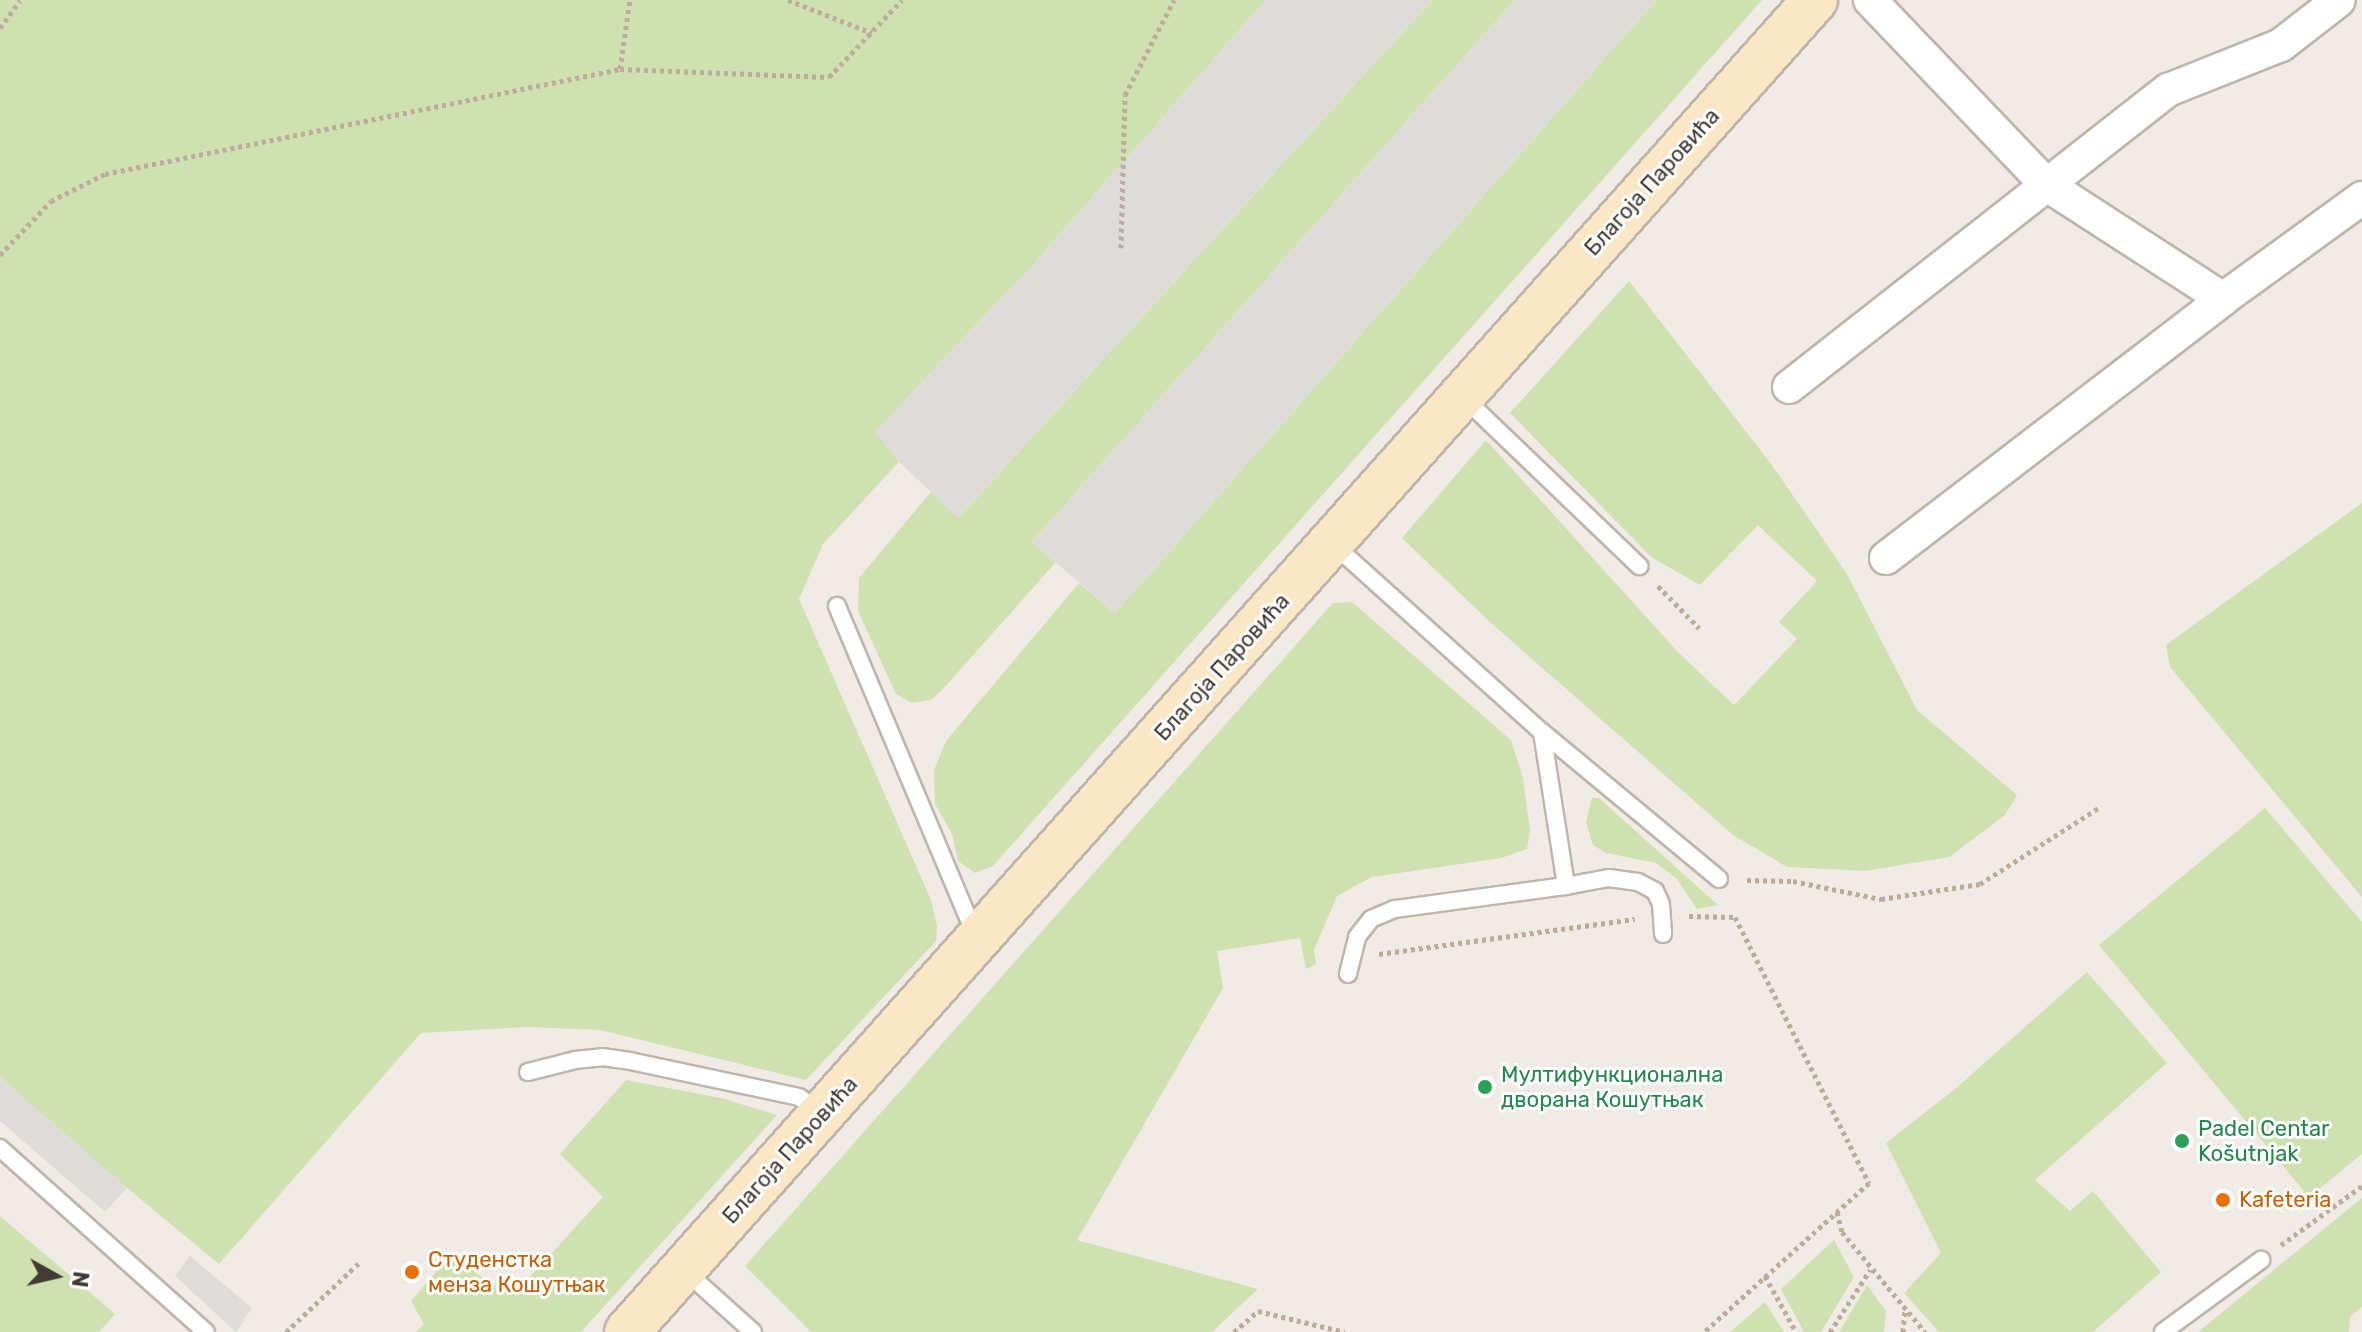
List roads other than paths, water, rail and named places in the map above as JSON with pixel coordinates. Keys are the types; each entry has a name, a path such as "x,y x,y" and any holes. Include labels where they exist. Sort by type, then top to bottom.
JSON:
{"main road":[{"name":"Благоја Паровића","path":"627,1332 1815,0"}],"street":[{"path":"1870,0 2047,185 2223,299"},
{"path":"1789,387 2168,90 2281,45 2339,0"},
{"path":"1886,558 2223,299 2362,198"}],"lane":[{"path":"1463,396 1639,566"},
{"path":"1332,543 1542,732 1719,879"},
{"path":"837,606 962,910 978,940"},
{"path":"1542,732 1566,886"},
{"path":"1348,974 1357,937 1371,919 1395,909 1609,878 1638,882 1655,891 1663,915 1663,934"},
{"path":"528,1072 575,1060 602,1057 630,1061 799,1097 822,1114"},
{"path":"0,1148 206,1332"},
{"path":"2163,1332 2261,1260"},
{"path":"683,1269 753,1332"}],"place":[{"name":"Мултифункционална дворана Кошутњак","path":"1485,1087"},
{"name":"Padel Centar Košutnjak","path":"2182,1141"},
{"name":"Kafeteria","path":"2223,1200"},
{"name":"Студенстка менза Кошутњак","path":"412,1272"}]}
